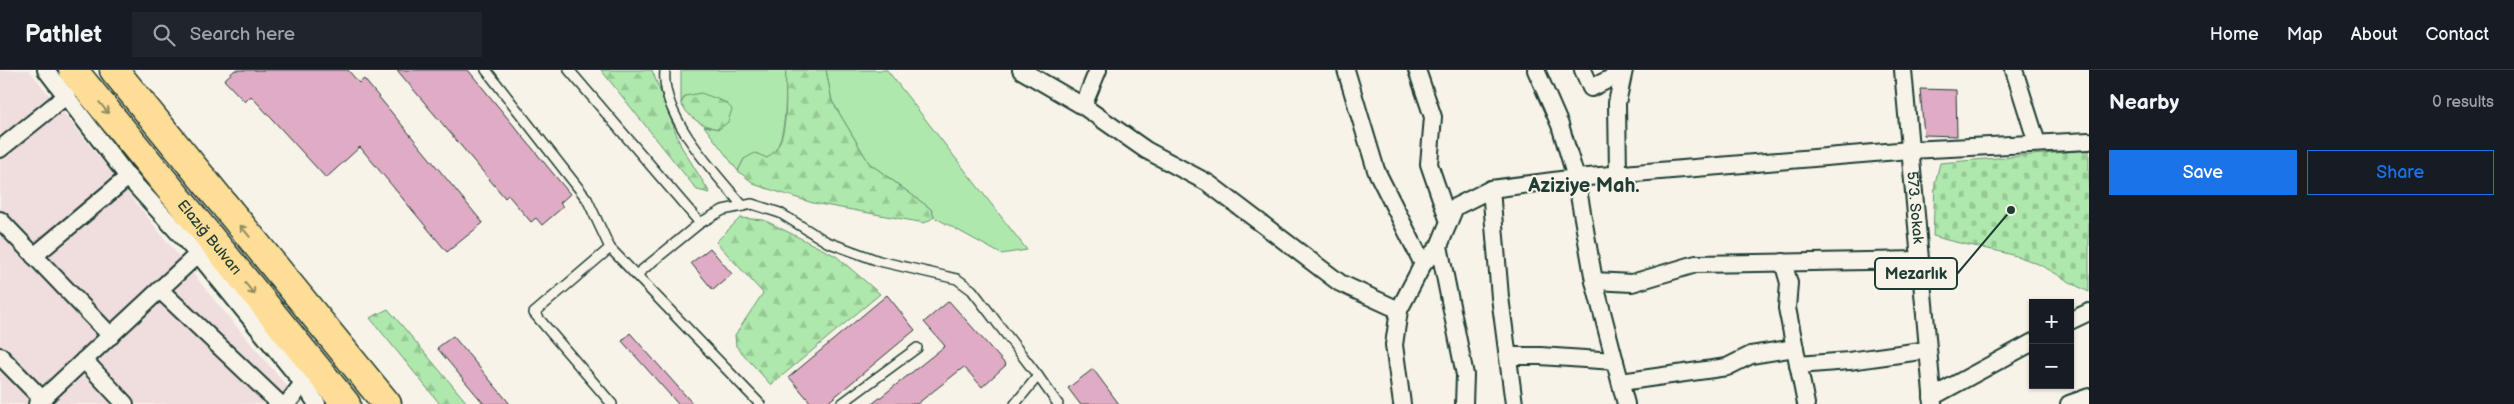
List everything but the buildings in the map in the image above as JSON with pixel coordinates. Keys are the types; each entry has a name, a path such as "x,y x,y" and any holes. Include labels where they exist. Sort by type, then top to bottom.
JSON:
{"highway":[{"path":"114,70 387,404"},
{"name":"Elazığ Bulvarı","path":"70,82 346,404"},
{"path":"314,314 402,404"},
{"path":"293,341 335,404"}],"street":[{"path":"46,70 70,82 128,177 198,254 303,383 317,404"},
{"path":"1021,70 1083,106 1146,150 1208,183 1340,283 1399,310"},
{"path":"1083,106 1098,70"},
{"path":"1346,70 1376,170 1423,264"},
{"path":"1417,70 1433,116 1429,164 1449,222"},
{"path":"1536,70 1560,125 1576,178 1594,281 1626,404"},
{"path":"1583,70 1592,88 1623,71"},
{"name":"573. Sokak","path":"1903,70 1932,401"},
{"path":"2014,70 2037,144"},
{"path":"1618,174 1617,103 1623,71"},
{"path":"0,149 70,82"},
{"path":"1402,404 1394,345 1399,310 1423,264 1439,246 1455,207 1491,189 1618,174 1910,150 2089,140"},
{"path":"34,256 128,177"},
{"path":"1491,189 1514,404"},
{"path":"0,220 111,336"},
{"path":"1439,246 1465,375 1464,404"},
{"path":"0,356 39,402 198,254"},
{"path":"1594,281 1632,283 1696,264 1920,260"},
{"path":"1783,262 1789,283 1787,308 1806,404"},
{"path":"160,290 280,404"},
{"path":"2074,319 2089,312"},
{"path":"1932,401 2030,344"},
{"path":"1621,382 1727,367 1752,355 1795,348"},
{"path":"1798,365 1849,361 1928,350"},
{"path":"1508,356 1615,361"},
{"path":"84,360 125,404"},
{"path":"287,404 303,383"},
{"path":"2069,404 2089,397"}],"lane":[{"path":"486,70 587,199 610,248 760,404"},
{"path":"569,70 700,223"},
{"path":"665,70 669,97 683,132 743,206"},
{"path":"636,275 700,223 723,210 752,204 780,213 827,242 878,261 957,279 972,290 1058,404"},
{"path":"610,248 534,313 612,404"},
{"path":"841,404 917,348"},
{"path":"1014,404 1038,376"}],"shaded area":[{"path":"0,70 29,70 215,301 302,404 0,404"}],"green space":[{"path":"601,70 652,70 681,146 710,193 697,190"},
{"path":"681,70 786,70 784,119 779,143 774,152 765,159 744,159 738,171 704,126 719,129 685,96 681,104"},
{"path":"786,70 826,70 832,101 869,163 931,209 934,217 925,223 813,203 756,185 738,171 744,159 755,153 767,158 780,141 785,118"},
{"path":"826,70 887,70 1027,250 1001,254 934,217 931,209 869,163 832,101"},
{"path":"701,93 725,102 732,109 728,122 719,129 697,121 688,114 681,104 685,96"},
{"path":"2089,150 2089,292 2044,267 2025,259 1933,236 1935,183 1940,163"},
{"path":"740,218 764,220 836,256 880,294 771,385 736,346 735,335 763,293 716,242"},
{"path":"388,309 468,404 440,404 370,318"}],"place":[{"name":"Mezarlık","path":"2011,210"}],"district":[{"name":"Aziziye Mah.","path":"1584,185"}]}
